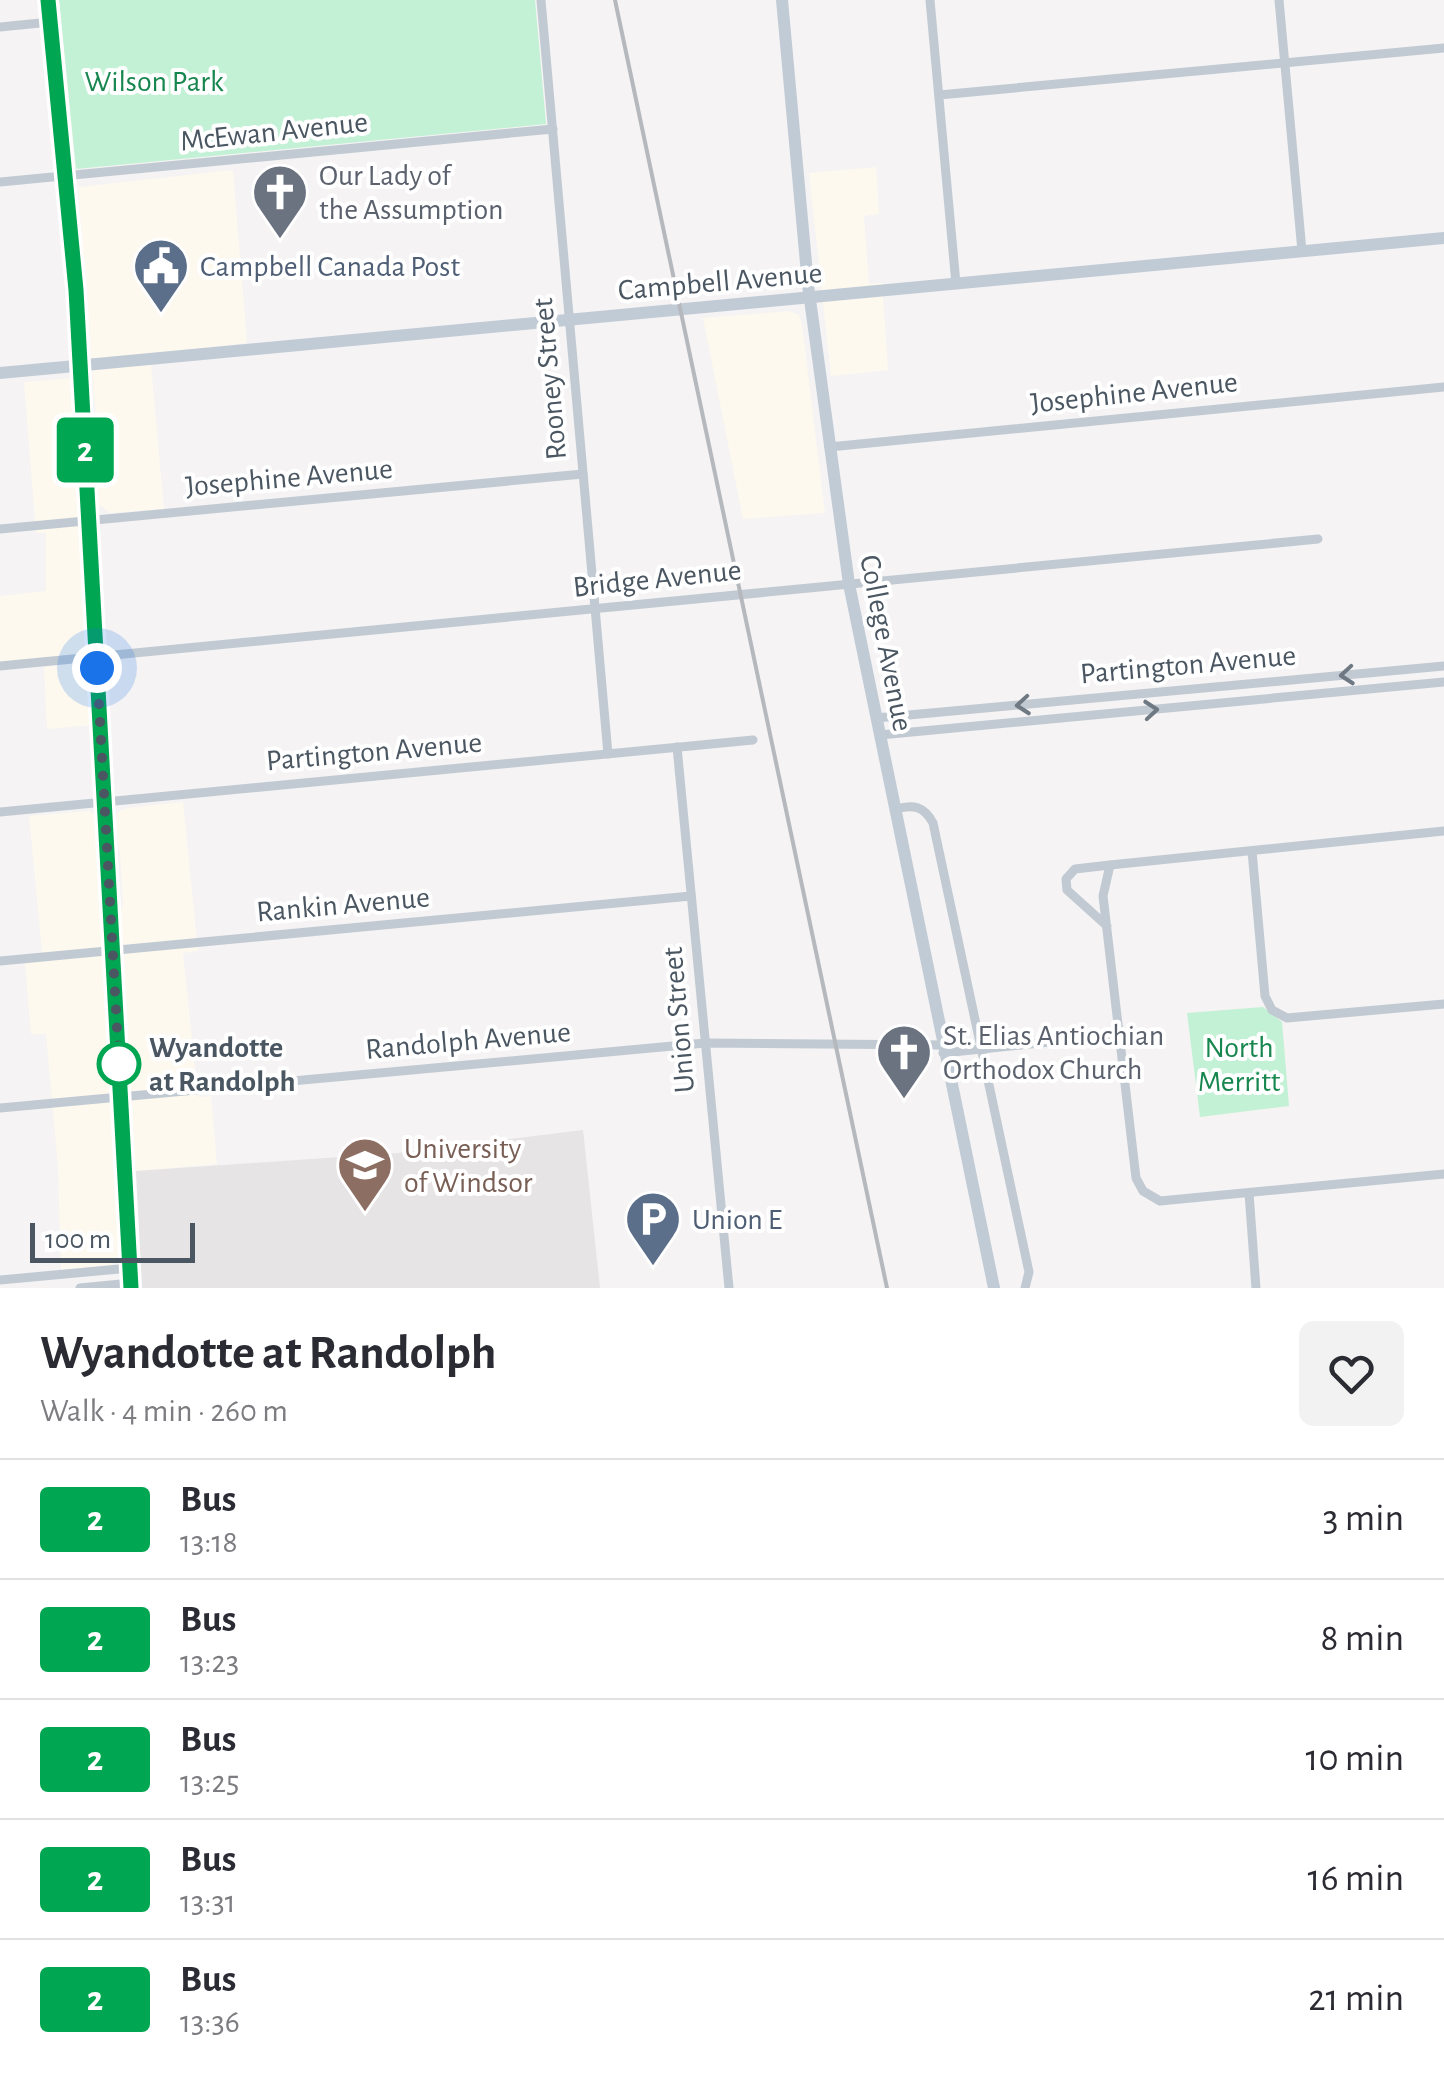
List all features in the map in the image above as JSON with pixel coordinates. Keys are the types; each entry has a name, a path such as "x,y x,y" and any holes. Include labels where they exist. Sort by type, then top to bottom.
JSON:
{"street":[{"path":"48,0 80,366 131,1286 80,1288"},
{"name":"Rooney Street","path":"541,0 608,754"},
{"name":"College Avenue","path":"782,0 809,298 849,584 994,1288"},
{"path":"930,0 956,284"},
{"path":"1279,0 1302,251"},
{"path":"0,27 50,22"},
{"path":"939,96 1444,48"},
{"name":"McEwan Avenue","path":"0,182 552,129"},
{"name":"Campbell Avenue","path":"0,374 1444,238"},
{"name":"Josephine Avenue","path":"829,447 1444,387"},
{"name":"Josephine Avenue","path":"0,529 583,474"},
{"name":"Bridge Avenue","path":"0,666 1318,539"},
{"name":"Partington Avenue","path":"876,718 1444,666"},
{"name":"Partington Avenue","path":"880,735 1444,682"},
{"name":"Partington Avenue","path":"0,812 753,740"},
{"name":"Union Street","path":"676,747 729,1288"},
{"path":"896,809 918,806 933,822 1029,1272 1025,1288"},
{"path":"1107,926 1068,890 1066,879 1074,869 1444,832"},
{"path":"1252,851 1265,996 1272,1010 1288,1018 1444,1004"},
{"path":"1110,865 1103,896 1136,1178 1143,1192 1160,1202 1444,1174"},
{"name":"Rankin Avenue","path":"0,961 691,896"},
{"name":"Randolph Avenue","path":"0,1108 705,1043 981,1049 1119,1035"},
{"path":"1249,1193 1256,1288"},
{"path":"0,1280 130,1268"}],"shaded area":[{"path":"876,167 879,214 864,216 869,284 882,283 888,370 831,376 809,173"},
{"path":"233,170 247,343 150,354 164,509 110,513 97,503 95,479 100,470 78,187"},
{"path":"789,311 799,315 802,325 825,513 743,519 703,318"},
{"path":"73,378 88,561 84,568 86,615 91,620 91,637 84,650 75,654 0,662 0,596 46,591 46,533 36,533 24,382"},
{"path":"82,663 93,673 93,725 47,729 44,667"},
{"path":"183,802 198,951 183,953 198,1097 211,1096 217,1164 136,1171 124,1060 128,1051 118,913 123,905 120,853 113,823 118,812 127,808"},
{"path":"90,811 100,818 102,841 98,847 109,990 105,997 109,1055 113,1062 117,1234 122,1248 111,1265 61,1270 58,1167 46,1034 31,1034 25,964 43,961 29,816"},
{"name":"University of Windsor","path":"583,1130 600,1288 142,1288 136,1171 398,1153"}],"green space":[{"name":"Wilson Park","path":"59,0 535,0 546,124 76,169"},
{"name":"North Merritt","path":"1263,1007 1282,1022 1289,1106 1200,1117 1187,1013"}],"railway":[{"path":"615,0 887,1288"}],"bus line":[{"name":"2","path":"48,0 76,290 131,1288"}],"place":[{"name":"Our Lady of the Assumption","path":"280,241"},
{"name":"Campbell Canada Post","path":"161,315"},
{"name":"Wyandotte at Randolph","path":"119,1064"},
{"name":"St. Elias Antiochian Orthodox Church","path":"904,1101"},
{"name":"University of Windsor","path":"365,1214"},
{"name":"Union E","path":"653,1268"}],"route":[{"path":"97,668 120,1082 119,1064"}]}
